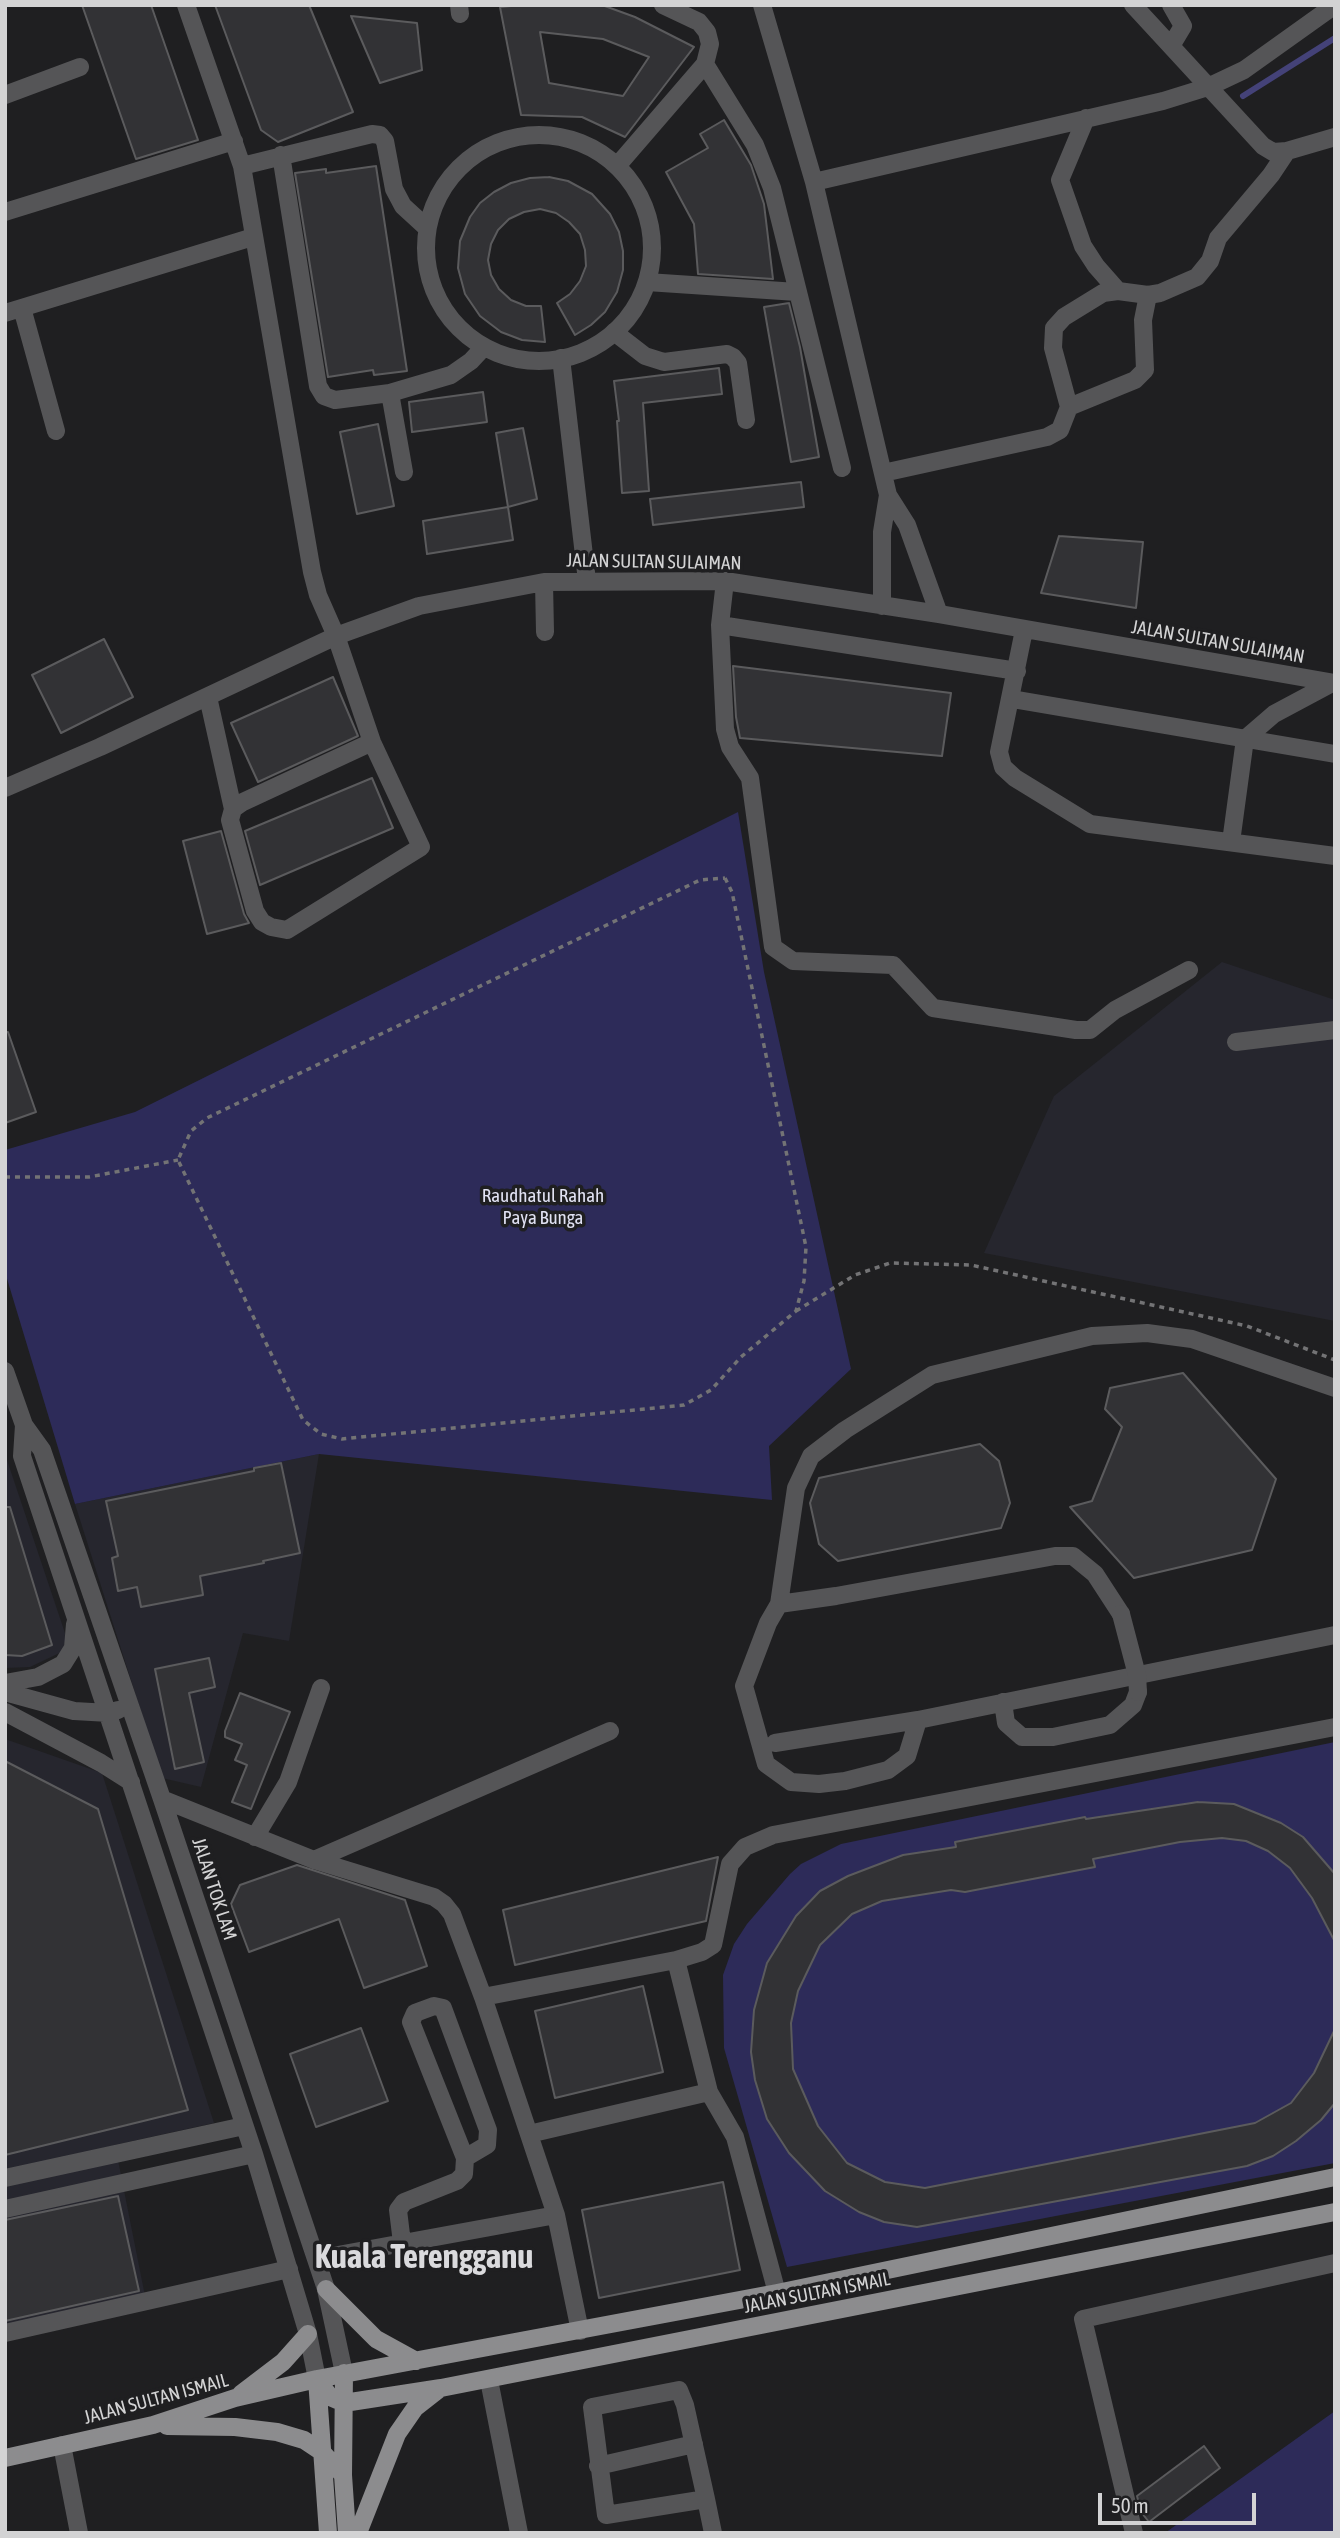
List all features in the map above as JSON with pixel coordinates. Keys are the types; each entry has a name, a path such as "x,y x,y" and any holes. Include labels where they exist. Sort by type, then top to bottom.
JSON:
{"main road":[{"name":"JALAN SULTAN ISMAIL","path":"5,2458 153,2425 235,2398 317,2379 777,2293 1335,2177"},
{"name":"JALAN SULTAN ISMAIL","path":"344,2403 489,2380 1335,2212"},
{"path":"326,2289 376,2339 416,2361"},
{"path":"235,2398 283,2362 307,2334"},
{"path":"344,2374 343,2476 346,2533"},
{"path":"317,2379 330,2397 344,2403"},
{"path":"317,2379 328,2533"},
{"path":"358,2533 397,2434 415,2408 441,2388"},
{"path":"153,2425 235,2427 277,2432 304,2441 322,2452 343,2476"}],"street":[{"path":"186,5 242,166 318,595 336,636 372,742 421,847 287,930 262,922 255,911 230,820 233,810 208,697"},
{"path":"617,166 705,64 710,44 707,32 699,22 663,5"},
{"path":"762,5 814,182 888,495 907,525 939,614"},
{"path":"1133,5 1263,146 1273,152 1287,151 1335,137"},
{"path":"1171,5 1183,26 1171,46"},
{"path":"814,182 1163,101 1208,87 1244,69 1335,5"},
{"path":"705,64 755,145 772,188 842,468"},
{"path":"5,94 80,66"},
{"path":"1086,118 1060,180 1083,246 1118,291"},
{"path":"242,166 372,134 380,135 384,141 394,188 403,206 427,228"},
{"path":"544,135 570,139 595,150 617,166 636,190 649,219 652,251 647,282 628,317 614,332 589,349 561,358 535,361 508,357 484,347 465,334 449,317 436,297 427,263 427,228 435,202 449,179 468,160 491,145 517,137 544,135"},
{"path":"5,212 234,141"},
{"path":"883,473 1047,437 1060,430 1069,407 1053,348 1054,328 1064,317 1103,293 1160,293 1197,277 1210,261 1218,238 1271,175 1287,151"},
{"path":"281,155 318,386 324,396 335,400 390,393 451,375 471,361 484,347"},
{"path":"56,431 14,311 253,237"},
{"path":"647,282 797,292"},
{"path":"1069,407 1135,380 1145,370 1143,320 1148,295"},
{"path":"614,332 645,356 664,362 727,354 733,357 738,363 746,421"},
{"path":"561,358 587,581"},
{"path":"390,393 404,472"},
{"path":"882,606 882,532 888,495"},
{"path":"725,581 720,625 725,729 730,747 750,778 773,947 793,961 893,965 933,1008 1076,1030 1090,1030 1115,1010 1189,970"},
{"name":"JALAN SULTAN SULAIMAN","path":"5,788 336,636 419,606 544,582 725,581 939,614 1333,683"},
{"path":"544,582 545,632"},
{"path":"720,625 1017,671"},
{"path":"1024,630 999,752 1003,767 1015,778 1090,824 1335,856"},
{"path":"1231,842 1245,738 1274,714 1333,683"},
{"path":"1012,699 1335,754"},
{"path":"233,810 243,802 372,742"},
{"path":"1236,1042 1335,1030"},
{"path":"918,1720 907,1756 888,1770 845,1781 819,1784 792,1782 766,1764 744,1686 768,1623 779,1604 796,1488 811,1456 845,1430 932,1376 1093,1336 1147,1333 1192,1339 1335,1388"},
{"name":"JALAN TOK LAM","path":"5,1371 24,1425 41,1450 162,1798 326,2289 344,2374"},
{"name":"JALAN TOK LAM","path":"24,1425 22,1456 254,2154 289,2269 317,2379"},
{"path":"779,1604 1055,1556 1073,1556 1095,1574 1121,1614 1137,1675 1138,1692 1133,1705 1110,1726 1054,1737 1022,1737 1006,1723 1003,1702"},
{"path":"5,1683 38,1676 63,1664 73,1648 75,1616"},
{"path":"775,1743 918,1720 1335,1635"},
{"path":"255,1837 288,1782 321,1688"},
{"path":"5,1692 74,1711 109,1713 130,1707"},
{"path":"5,1713 102,1763 131,1782"},
{"path":"483,1997 702,1952 713,1945 730,1864 745,1847 773,1835 1335,1727"},
{"path":"314,1860 610,1731"},
{"path":"162,1798 314,1860 433,1897 444,1904 452,1914 483,1997 556,2216 580,2331"},
{"path":"676,1959 709,2092 735,2137 777,2293"},
{"path":"402,2243 398,2210 404,2202 457,2181 464,2174 466,2158 411,2022 415,2013 434,2006 443,2008 488,2130 487,2145 466,2158"},
{"path":"529,2134 709,2092"},
{"path":"5,2178 244,2126"},
{"path":"5,2209 254,2154"},
{"path":"316,2259 556,2216"},
{"path":"1134,2533 1083,2319 1335,2263"},
{"path":"5,2333 289,2269"},
{"path":"489,2380 519,2533"},
{"path":"706,2499 606,2515 592,2407 679,2390 685,2405 694,2444 706,2499 713,2533"},
{"path":"598,2466 694,2444"},
{"path":"62,2445 79,2533"}],"path":[{"path":"796,1311 804,1281 806,1247 732,892 725,878 700,880 207,1118 191,1131 178,1160 303,1420 321,1434 342,1439 684,1405 711,1390 741,1357 796,1311 855,1275 891,1263 971,1265 1247,1326 1335,1360"},
{"path":"5,1177 89,1177 178,1160"}],"shaded area":[{"path":"1222,962 1335,1000 1335,1321 984,1253 1054,1096"},
{"path":"5,1454 70,1648 30,1667 5,1668"},
{"path":"319,1454 289,1641 243,1633 201,1787 162,1778 75,1504"},
{"path":"5,1739 102,1773 214,2123 115,2145 147,2306 5,2335"}],"green space":[{"name":"Raudhatul Rahah Paya Bunga","path":"738,812 764,972 851,1369 769,1446 772,1500 319,1454 75,1504 5,1272 5,1150 135,1112"},
{"path":"1335,1742 1335,2163 787,2267 724,2048 723,1975 734,1944 747,1924 790,1874 801,1864 841,1844"},
{"path":"1335,2411 1335,2533 1165,2533"}],"building":[{"path":"82,5 151,5 198,140 136,159"},
{"path":"215,5 309,5 353,112 278,142 261,130"},
{"path":"602,5 635,17 694,47 625,137 582,117 521,115 500,7","holes":["540,32 603,39 649,57 623,96 549,83"]},
{"path":"351,16 417,23 422,70 380,83"},
{"path":"724,120 751,165 764,204 773,279 698,274 694,224 666,172 708,148 700,134"},
{"path":"376,166 407,371 374,375 373,370 328,377 295,173 326,169 326,173"},
{"path":"549,177 568,181 592,194 610,214 619,232 623,270 617,292 605,312 575,335 557,303 570,294 580,281 586,266 580,234 556,213 540,209 509,219 498,230 491,244 488,260 491,275 499,289 511,300 526,306 541,306 545,342 522,340 501,332 480,316 465,294 458,268 460,241 470,217 480,203 494,192 511,183"},
{"path":"789,303 800,347 819,457 791,462 764,307"},
{"path":"719,368 722,394 643,403 649,491 622,493 619,421 614,381"},
{"path":"483,392 487,422 412,432 409,402"},
{"path":"378,424 394,506 357,514 340,432"},
{"path":"523,428 537,499 508,507 496,433"},
{"path":"801,482 804,507 653,525 650,499"},
{"path":"508,507 513,540 427,554 423,521"},
{"path":"1059,536 1143,542 1136,608 1041,593"},
{"path":"104,639 133,697 61,733 32,675"},
{"path":"733,666 951,693 942,756 740,738"},
{"path":"333,677 358,736 258,782 231,723"},
{"path":"372,778 393,828 260,885 245,831"},
{"path":"221,831 244,914 249,923 207,934 183,841"},
{"path":"5,1032 8,1032 36,1112 5,1123"},
{"path":"1183,1373 1276,1479 1252,1550 1134,1578 1070,1507 1092,1501 1122,1427 1105,1409 1110,1388"},
{"path":"980,1444 999,1461 1010,1503 1001,1528 838,1561 819,1544 810,1503 819,1478"},
{"path":"281,1463 300,1553 200,1576 203,1595 141,1607 137,1587 118,1591 112,1558 118,1556 106,1501"},
{"path":"5,1507 10,1507 52,1645 22,1656 5,1655"},
{"path":"209,1658 215,1687 189,1693 204,1762 175,1769 155,1669"},
{"path":"240,1693 290,1712 251,1809 232,1802 247,1765 235,1760 242,1744 225,1737"},
{"path":"5,1761 98,1809 188,2110 5,2155"},
{"path":"1198,1802 1234,1804 1281,1823 1303,1837 1335,1874 1335,1942 1312,1898 1290,1868 1268,1851 1246,1841 1222,1838 1180,1842 1093,1859 1095,1867 965,1892 951,1890 882,1901 852,1914 820,1945 798,1991 791,2023 793,2069 818,2126 847,2163 885,2182 925,2188 1255,2123 1291,2103 1314,2073 1335,2029 1335,2103 1321,2120 1273,2156 1247,2166 917,2227 884,2222 859,2212 825,2191 789,2153 767,2119 755,2080 751,2052 754,2010 767,1963 796,1916 820,1891 848,1876 903,1855 956,1847 955,1842 1085,1817 1086,1819"},
{"path":"718,1857 706,1921 515,1965 503,1910"},
{"path":"297,1865 405,1900 427,1966 364,1988 339,1919 249,1952 231,1904 240,1885"},
{"path":"643,1986 663,2072 555,2098 535,2011"},
{"path":"361,2028 388,2101 316,2127 290,2054"},
{"path":"723,2182 740,2270 599,2298 582,2210"},
{"path":"118,2196 139,2291 5,2321 5,2220"},
{"path":"1204,2446 1220,2468 1149,2522 1141,2512 1137,2496"}],"waterway":[{"path":"1243,96 1335,38"}],"district":[{"name":"Kuala Terengganu","path":"424,2258"}]}
